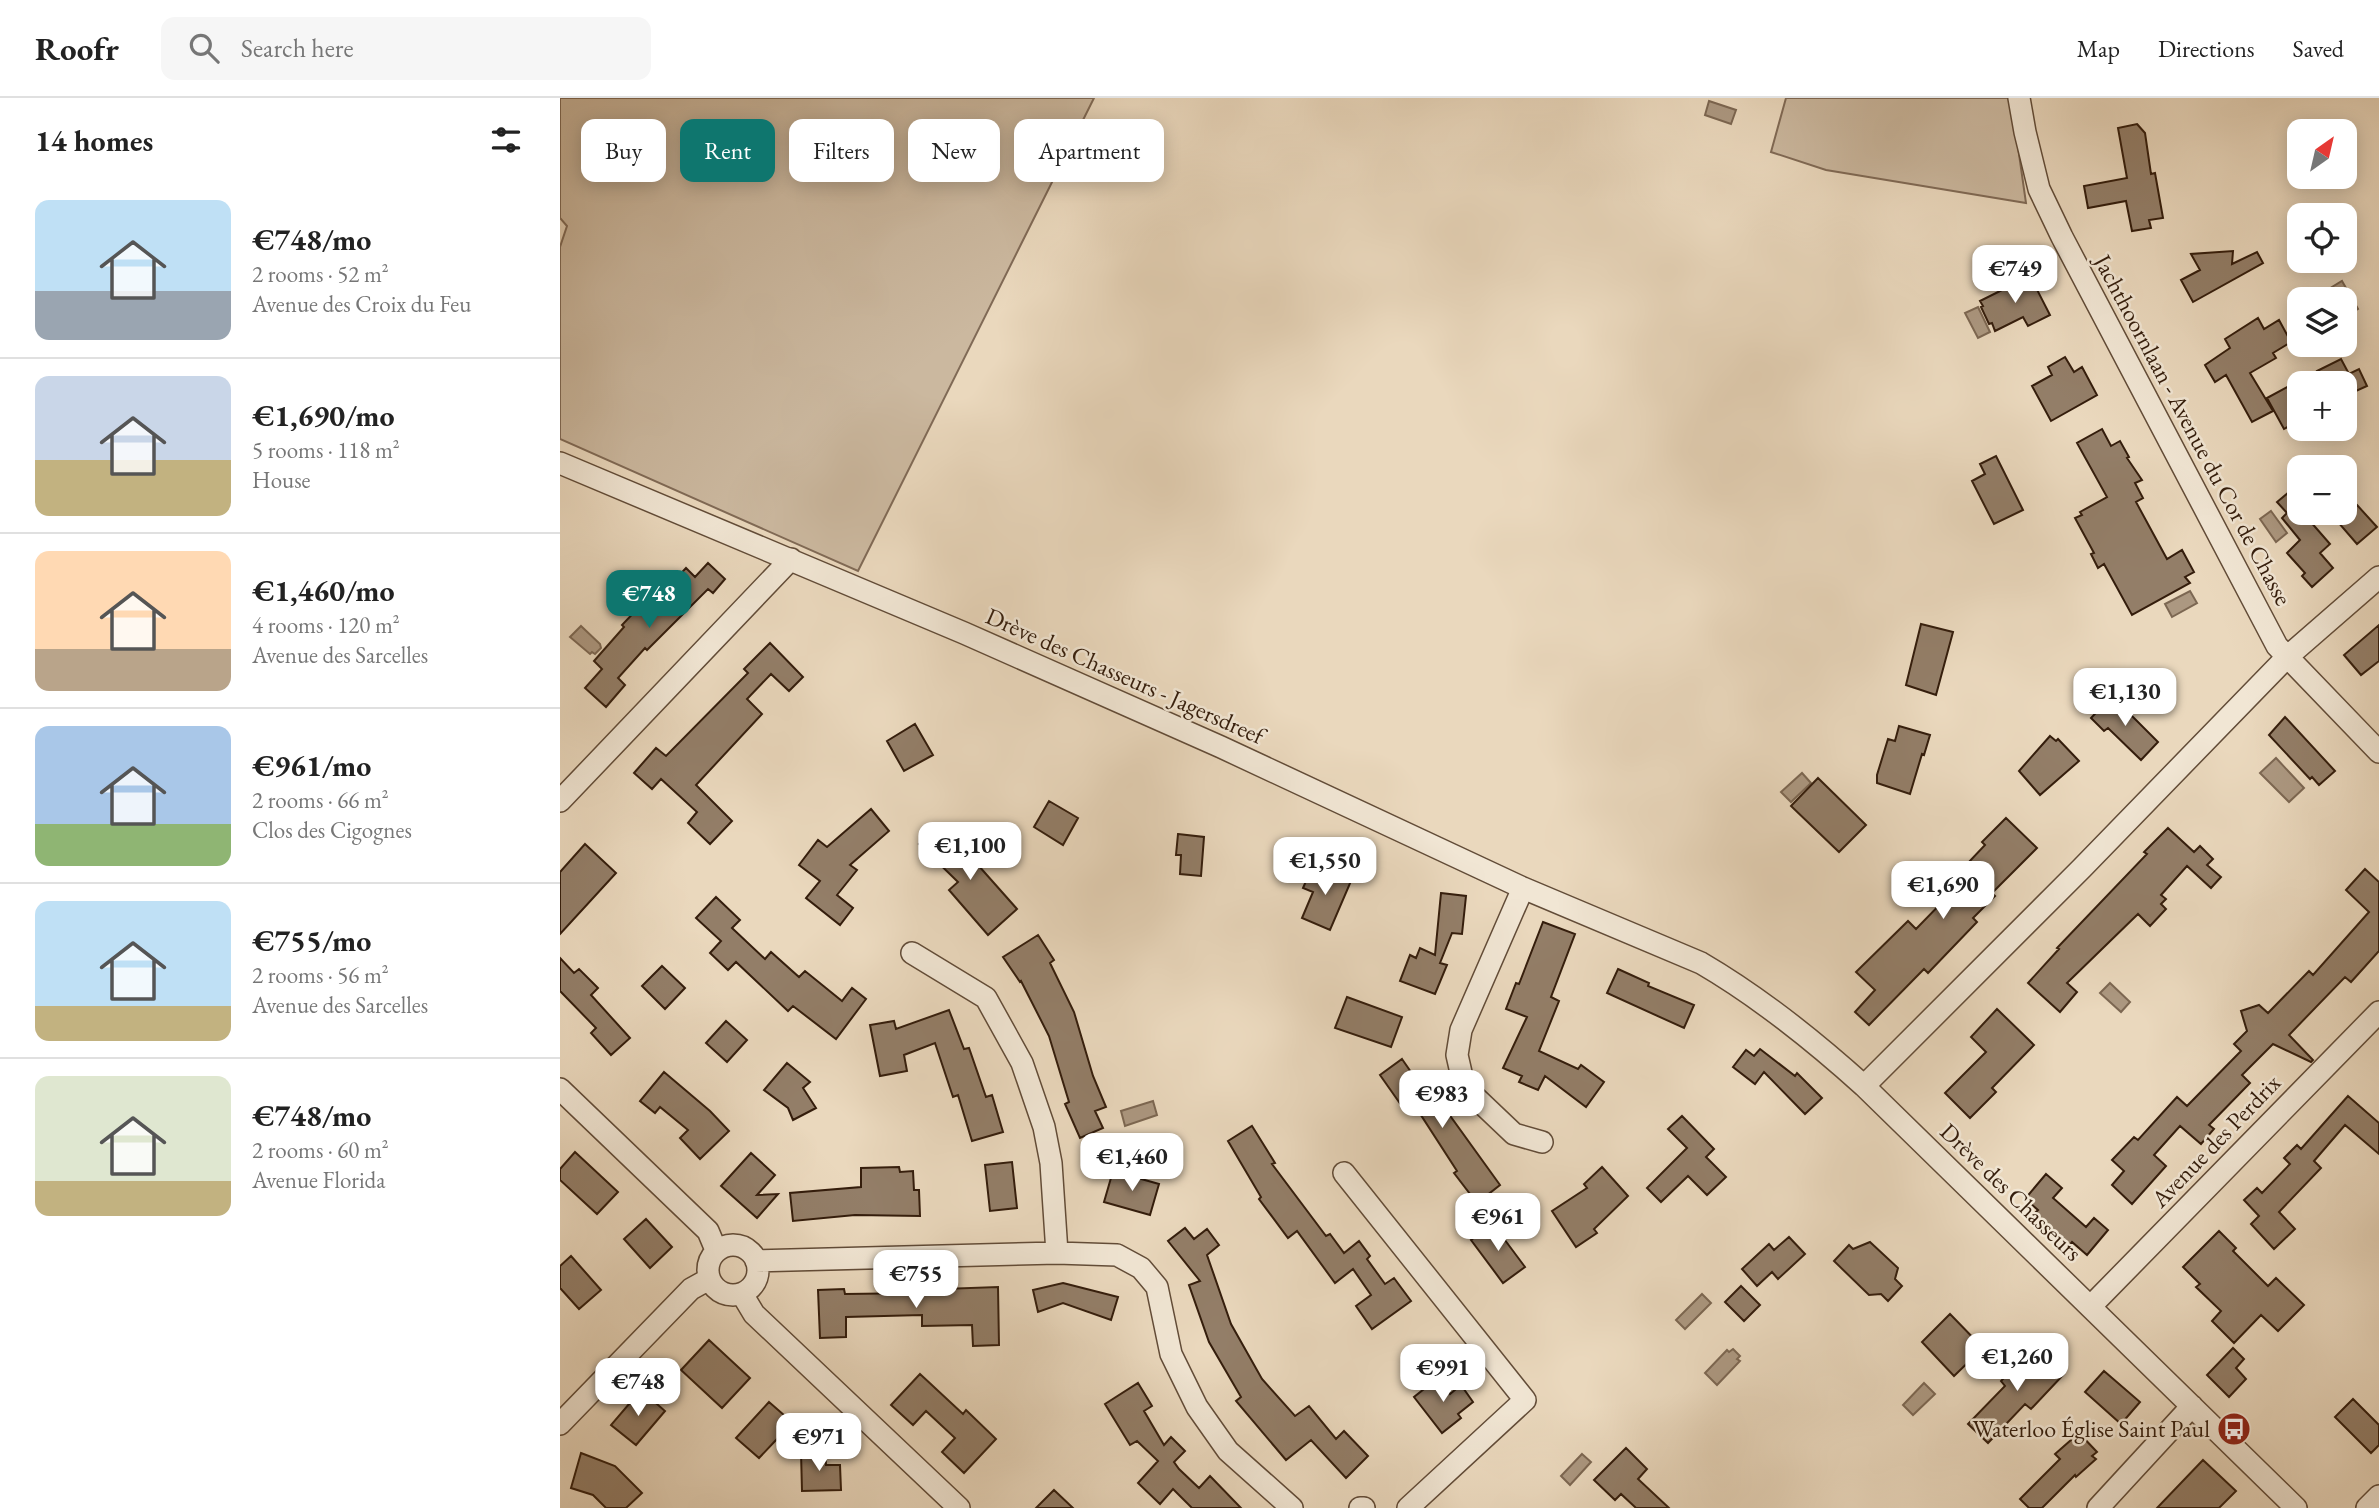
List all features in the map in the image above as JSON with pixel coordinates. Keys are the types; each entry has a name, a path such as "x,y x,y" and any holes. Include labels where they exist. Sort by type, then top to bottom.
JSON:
{"street":[{"name":"Jachthoornlaan - Avenue du Cor de Chasse","path":"2019,98 2039,189 2277,646 2379,752"},
{"name":"Drève des Chasseurs - Jagersdreef","path":"560,463 790,559 1209,742 1523,888 1663,946"},
{"path":"560,801 790,559"},
{"path":"1864,1086 2082,868 2286,658 2379,577"},
{"path":"1523,888 1461,1030 1457,1055 1462,1077 1474,1096 1514,1133 1542,1142"},
{"name":"Drève des Chasseurs","path":"1663,946 1701,963 1755,996 1811,1038 1864,1086 2296,1508"},
{"path":"912,953 986,998 1022,1063 1044,1127 1051,1163 1057,1253"},
{"name":"Avenue des Perdrix","path":"2091,1306 2379,1012"},
{"path":"560,1089 708,1230 716,1250"},
{"path":"1345,1173 1525,1400 1408,1508"},
{"path":"727,1245 739,1245 750,1251 756,1261 758,1274 753,1286 743,1294 729,1296 717,1290 709,1279 707,1269 710,1259 716,1250 727,1245"},
{"path":"756,1261 1057,1253 1117,1255 1141,1268 1157,1287 1171,1354 1197,1407 1228,1451 1292,1508"},
{"path":"560,1424 691,1289 709,1279"},
{"path":"743,1294 754,1314 959,1508"},
{"path":"2098,1508 2192,1406"},
{"path":"2367,1508 2379,1496"}],"shaded area":[{"path":"560,98 1094,98 1084,119 1014,119 1014,182 1052,182 858,571 560,439 560,247 567,226 560,218"},
{"path":"1786,98 2011,98 2026,203 1826,170 1771,152"},
{"path":"1709,101 1736,110 1731,124 1705,115"},
{"path":"2342,281 2345,287 2332,287"},
{"path":"1978,307 1990,332 1978,338 1965,313"},
{"path":"2271,511 2287,533 2276,542 2260,519"},
{"path":"2190,591 2197,603 2172,617 2165,604"},
{"path":"581,626 600,644 601,648 595,654 590,654 570,637"},
{"path":"2276,758 2304,788 2289,802 2260,773"},
{"path":"1802,773 1811,783 1791,802 1781,792"},
{"path":"2110,983 2130,1002 2121,1012 2100,993"},
{"path":"1153,1101 1157,1115 1125,1126 1121,1111"},
{"path":"1702,1294 1711,1303 1685,1329 1676,1320"},
{"path":"1733,1349 1740,1356 1737,1359 1740,1361 1717,1385 1705,1373 1727,1350 1729,1352"},
{"path":"1924,1383 1935,1394 1913,1415 1903,1405"},
{"path":"1582,1454 1591,1462 1570,1485 1561,1476"}],"building":[{"path":"2137,124 2145,133 2151,174 2155,173 2163,218 2149,220 2151,228 2132,231 2126,201 2088,208 2084,186 2127,178 2118,128"},
{"path":"2233,251 2232,264 2257,252 2263,263 2193,302 2181,280 2200,270 2191,254"},
{"path":"2030,276 2050,315 2028,326 2023,317 1995,331 1992,323 1989,324 1980,301"},
{"path":"2258,318 2264,329 2279,320 2287,335 2287,344 2273,353 2276,358 2250,373 2273,411 2252,422 2226,375 2215,382 2205,365 2230,348 2225,339"},
{"path":"2065,357 2074,372 2082,367 2097,395 2051,421 2032,386 2052,375 2048,367"},
{"path":"2341,359 2347,371 2317,371"},
{"path":"2359,369 2367,386 2357,391 2355,371"},
{"path":"2287,387 2287,427 2284,429 2267,398"},
{"path":"2102,429 2111,446 2120,441 2129,457 2127,458 2142,480 2135,483 2143,498 2136,502 2167,559 2182,550 2194,572 2185,577 2190,583 2132,615 2104,564 2098,568 2091,554 2094,553 2075,518 2082,515 2080,512 2107,497 2077,443"},
{"path":"1996,456 2023,510 1994,524 1972,481 1985,474 1980,464"},
{"path":"2287,494 2287,513 2277,502"},
{"path":"2357,505 2377,527 2357,544 2340,525 2357,525"},
{"path":"2288,525 2313,525 2330,544 2320,553 2333,568 2312,587 2302,576 2305,573 2287,553 2300,540"},
{"path":"708,563 725,579 713,593 708,589 647,650 645,648 618,678 625,685 606,707 585,688 602,669 594,661 641,605 647,610 686,568 695,577"},
{"path":"1921,624 1953,632 1936,695 1906,685"},
{"path":"2379,625 2379,661 2361,675 2344,655"},
{"path":"770,643 803,677 789,691 771,674 747,699 762,714 696,785 732,821 710,844 688,823 697,812 661,779 652,789 634,773 656,748 666,756 748,673 744,669"},
{"path":"2112,696 2158,742 2141,760 2108,728 2104,731 2091,718"},
{"path":"2285,717 2335,771 2319,785 2312,777 2310,779 2269,735"},
{"path":"915,724 933,755 904,771 887,741"},
{"path":"1899,726 1930,735 1910,794 1877,783 1888,739 1895,741"},
{"path":"2050,736 2056,741 2058,739 2079,761 2040,795 2019,771"},
{"path":"1818,778 1866,825 1839,852 1791,806"},
{"path":"1049,801 1078,818 1063,845 1034,827"},
{"path":"871,809 889,831 850,865 857,870 837,895 853,908 840,925 806,898 820,881 799,865 818,840 827,847"},
{"path":"2006,818 2037,848 1992,893 1995,896 1973,918 1977,922 1928,973 1924,969 1869,1025 1855,1012 1875,990 1856,972 1908,921 1916,929 1956,888 1949,883 1985,845 1982,842"},
{"path":"937,826 978,865 1017,909 988,935 949,890 958,882 919,844"},
{"path":"2168,828 2194,852 2200,846 2213,859 2207,865 2221,877 2211,888 2187,866 2161,895 2166,899 2161,904 2166,909 2150,926 2138,914 2067,983 2077,992 2060,1012 2028,983"},
{"path":"1178,834 1204,837 1201,876 1180,874 1181,855 1176,855"},
{"path":"585,844 616,873 560,934 560,872"},
{"path":"1313,865 1351,881 1330,930 1302,918 1313,892 1303,888"},
{"path":"2365,869 2379,882 2379,951 2351,982 2345,977 2289,1035 2313,1060 2311,1062 2273,1044 2242,1075 2250,1083 2209,1125 2214,1129 2201,1144 2180,1126 2154,1155 2166,1166 2132,1204 2112,1185 2124,1171 2112,1160 2134,1137 2138,1140 2177,1097 2187,1106 2241,1051 2234,1044 2247,1031 2241,1011 2259,1005 2268,1013 2309,971 2313,975 2369,912 2346,890"},
{"path":"1441,893 1466,896 1462,934 1452,933 1440,963 1447,965 1435,994 1400,981 1410,955 1416,958 1420,948 1435,955"},
{"path":"716,897 740,920 732,928 765,959 771,952 799,977 805,971 842,1001 852,988 866,999 836,1039 793,1006 788,1011 736,962 728,970 710,953 721,941 696,918"},
{"path":"1543,922 1575,934 1551,997 1559,1001 1539,1051 1578,1069 1581,1065 1604,1082 1586,1107 1545,1076 1538,1090 1519,1082 1522,1076 1503,1068 1527,1017 1506,1009 1516,983 1519,984"},
{"path":"1038,935 1054,960 1050,963 1074,1012 1093,1076 1106,1107 1095,1111 1103,1128 1080,1138 1065,1104 1069,1102 1049,1036 1021,981 1003,957"},
{"path":"560,958 574,973 579,969 598,988 591,995 630,1038 611,1055 591,1033 596,1028 560,991"},
{"path":"662,966 685,988 665,1009 642,986"},
{"path":"1618,969 1649,983 1648,986 1694,1005 1684,1028 1607,993"},
{"path":"1347,997 1402,1017 1391,1047 1335,1028"},
{"path":"1997,1009 2034,1045 1992,1088 1996,1092 1970,1118 1945,1093 1986,1052 1971,1037"},
{"path":"949,1010 964,1049 969,1048 986,1097 992,1095 1003,1132 972,1141 958,1095 953,1097 935,1043 904,1055 907,1071 880,1076 870,1025 894,1021 896,1029"},
{"path":"726,1021 747,1040 727,1062 706,1043"},
{"path":"1760,1049 1795,1076 1797,1073 1822,1098 1805,1114 1764,1072 1755,1084 1733,1067 1746,1050 1754,1056"},
{"path":"1402,1059 1420,1085 1425,1081 1500,1185 1477,1203 1454,1173 1457,1171 1415,1106 1406,1112 1380,1075"},
{"path":"787,1063 810,1082 803,1088 816,1108 793,1120 788,1108 764,1090"},
{"path":"664,1072 729,1131 700,1159 680,1138 688,1130 660,1107 655,1113 640,1101"},
{"path":"2348,1096 2379,1123 2379,1154 2345,1125 2314,1161 2321,1168 2279,1212 2295,1229 2274,1249 2251,1224 2259,1216 2244,1200 2257,1188 2262,1193 2290,1164 2284,1158 2297,1145 2301,1149"},
{"path":"1682,1116 1714,1149 1706,1157 1726,1177 1707,1195 1688,1176 1661,1202 1647,1188 1687,1148 1668,1129"},
{"path":"1252,1126 1275,1163 1272,1164 1326,1236 1330,1234 1344,1253 1359,1241 1370,1256 1367,1259 1385,1284 1394,1278 1411,1301 1372,1329 1356,1306 1371,1295 1353,1269 1335,1283 1297,1231 1288,1238 1259,1199 1261,1197 1228,1141"},
{"path":"575,1152 618,1192 597,1214 560,1180 560,1169"},
{"path":"751,1153 775,1175 757,1195 778,1194 757,1218 721,1186"},
{"path":"1012,1162 1017,1208 990,1211 985,1165"},
{"path":"899,1167 900,1172 913,1171 914,1190 919,1190 920,1216 855,1215 793,1221 790,1193 861,1187 861,1168"},
{"path":"1602,1167 1628,1196 1594,1229 1597,1233 1576,1247 1552,1211 1587,1188 1584,1184"},
{"path":"1113,1171 1159,1184 1150,1215 1104,1202"},
{"path":"2046,1174 2062,1188 2053,1198 2086,1227 2094,1218 2108,1230 2087,1255 2072,1242 2068,1247 2033,1215 2038,1210 2025,1199"},
{"path":"646,1219 672,1247 650,1268 624,1239"},
{"path":"1493,1224 1525,1267 1503,1283 1471,1240"},
{"path":"1185,1228 1194,1239 1207,1229 1219,1245 1207,1255 1231,1324 1262,1379 1295,1416 1309,1406 1336,1439 1344,1431 1368,1456 1346,1478 1311,1440 1286,1460 1236,1401 1241,1397 1209,1342 1189,1285 1200,1281 1168,1241"},
{"path":"2219,1231 2236,1248 2233,1251 2268,1286 2276,1278 2304,1305 2278,1331 2261,1315 2234,1343 2212,1321 2221,1311 2196,1287 2200,1284 2183,1267"},
{"path":"1789,1237 1805,1254 1778,1279 1772,1272 1757,1286 1742,1269 1769,1244 1774,1250"},
{"path":"1870,1242 1898,1268 1895,1279 1902,1286 1888,1301 1881,1294 1869,1295 1834,1261 1849,1245 1853,1249"},
{"path":"571,1256 601,1290 579,1309 560,1288 560,1266"},
{"path":"1063,1283 1118,1297 1111,1320 1063,1303 1038,1312 1033,1290"},
{"path":"943,1286 943,1289 998,1287 999,1345 973,1346 972,1325 922,1326 922,1315 846,1317 846,1337 820,1338 818,1290 844,1289 845,1294 921,1293 921,1287"},
{"path":"1741,1286 1760,1305 1744,1321 1725,1302"},
{"path":"1950,1314 1983,1348 1954,1376 1922,1342"},
{"path":"709,1340 750,1378 722,1408 681,1370"},
{"path":"2034,1346 2064,1374 2031,1409 2025,1404 1988,1443 1968,1424 2005,1386 2001,1381"},
{"path":"2233,1348 2244,1359 2236,1368 2246,1379 2229,1397 2207,1375"},
{"path":"2104,1371 2140,1402 2121,1424 2085,1392"},
{"path":"920,1374 963,1414 966,1410 996,1439 964,1473 942,1452 955,1438 926,1411 913,1425 891,1405"},
{"path":"1438,1378 1450,1394 1461,1385 1473,1402 1458,1414 1461,1418 1442,1433 1414,1397"},
{"path":"1138,1383 1152,1406 1144,1411 1164,1445 1171,1437 1185,1451 1174,1462 1179,1469 1199,1488 1210,1476 1241,1508 1192,1508 1173,1489 1160,1504 1138,1483 1158,1461 1137,1441 1130,1445 1105,1404"},
{"path":"641,1390 665,1411 636,1445 611,1425"},
{"path":"2353,1399 2379,1425 2379,1445 2371,1453 2335,1417"},
{"path":"769,1402 800,1429 785,1446 777,1439 759,1458 736,1438"},
{"path":"2079,1433 2097,1452 2092,1456 2096,1459 2076,1477 2075,1475 2042,1508 2029,1508 2020,1499 2060,1459 2055,1454"},
{"path":"1626,1448 1647,1469 1638,1479 1669,1508 1636,1508 1621,1494 1615,1500 1594,1480"},
{"path":"825,1451 826,1465 840,1465 841,1490 802,1491 801,1452"},
{"path":"581,1453 615,1466 642,1493 626,1508 606,1508 593,1495 571,1488"},
{"path":"2203,1460 2236,1491 2219,1508 2157,1508"},
{"path":"1054,1490 1073,1508 1036,1508"}],"place":[{"name":"Waterloo Église Saint Paul","path":"2234,1429"}]}
